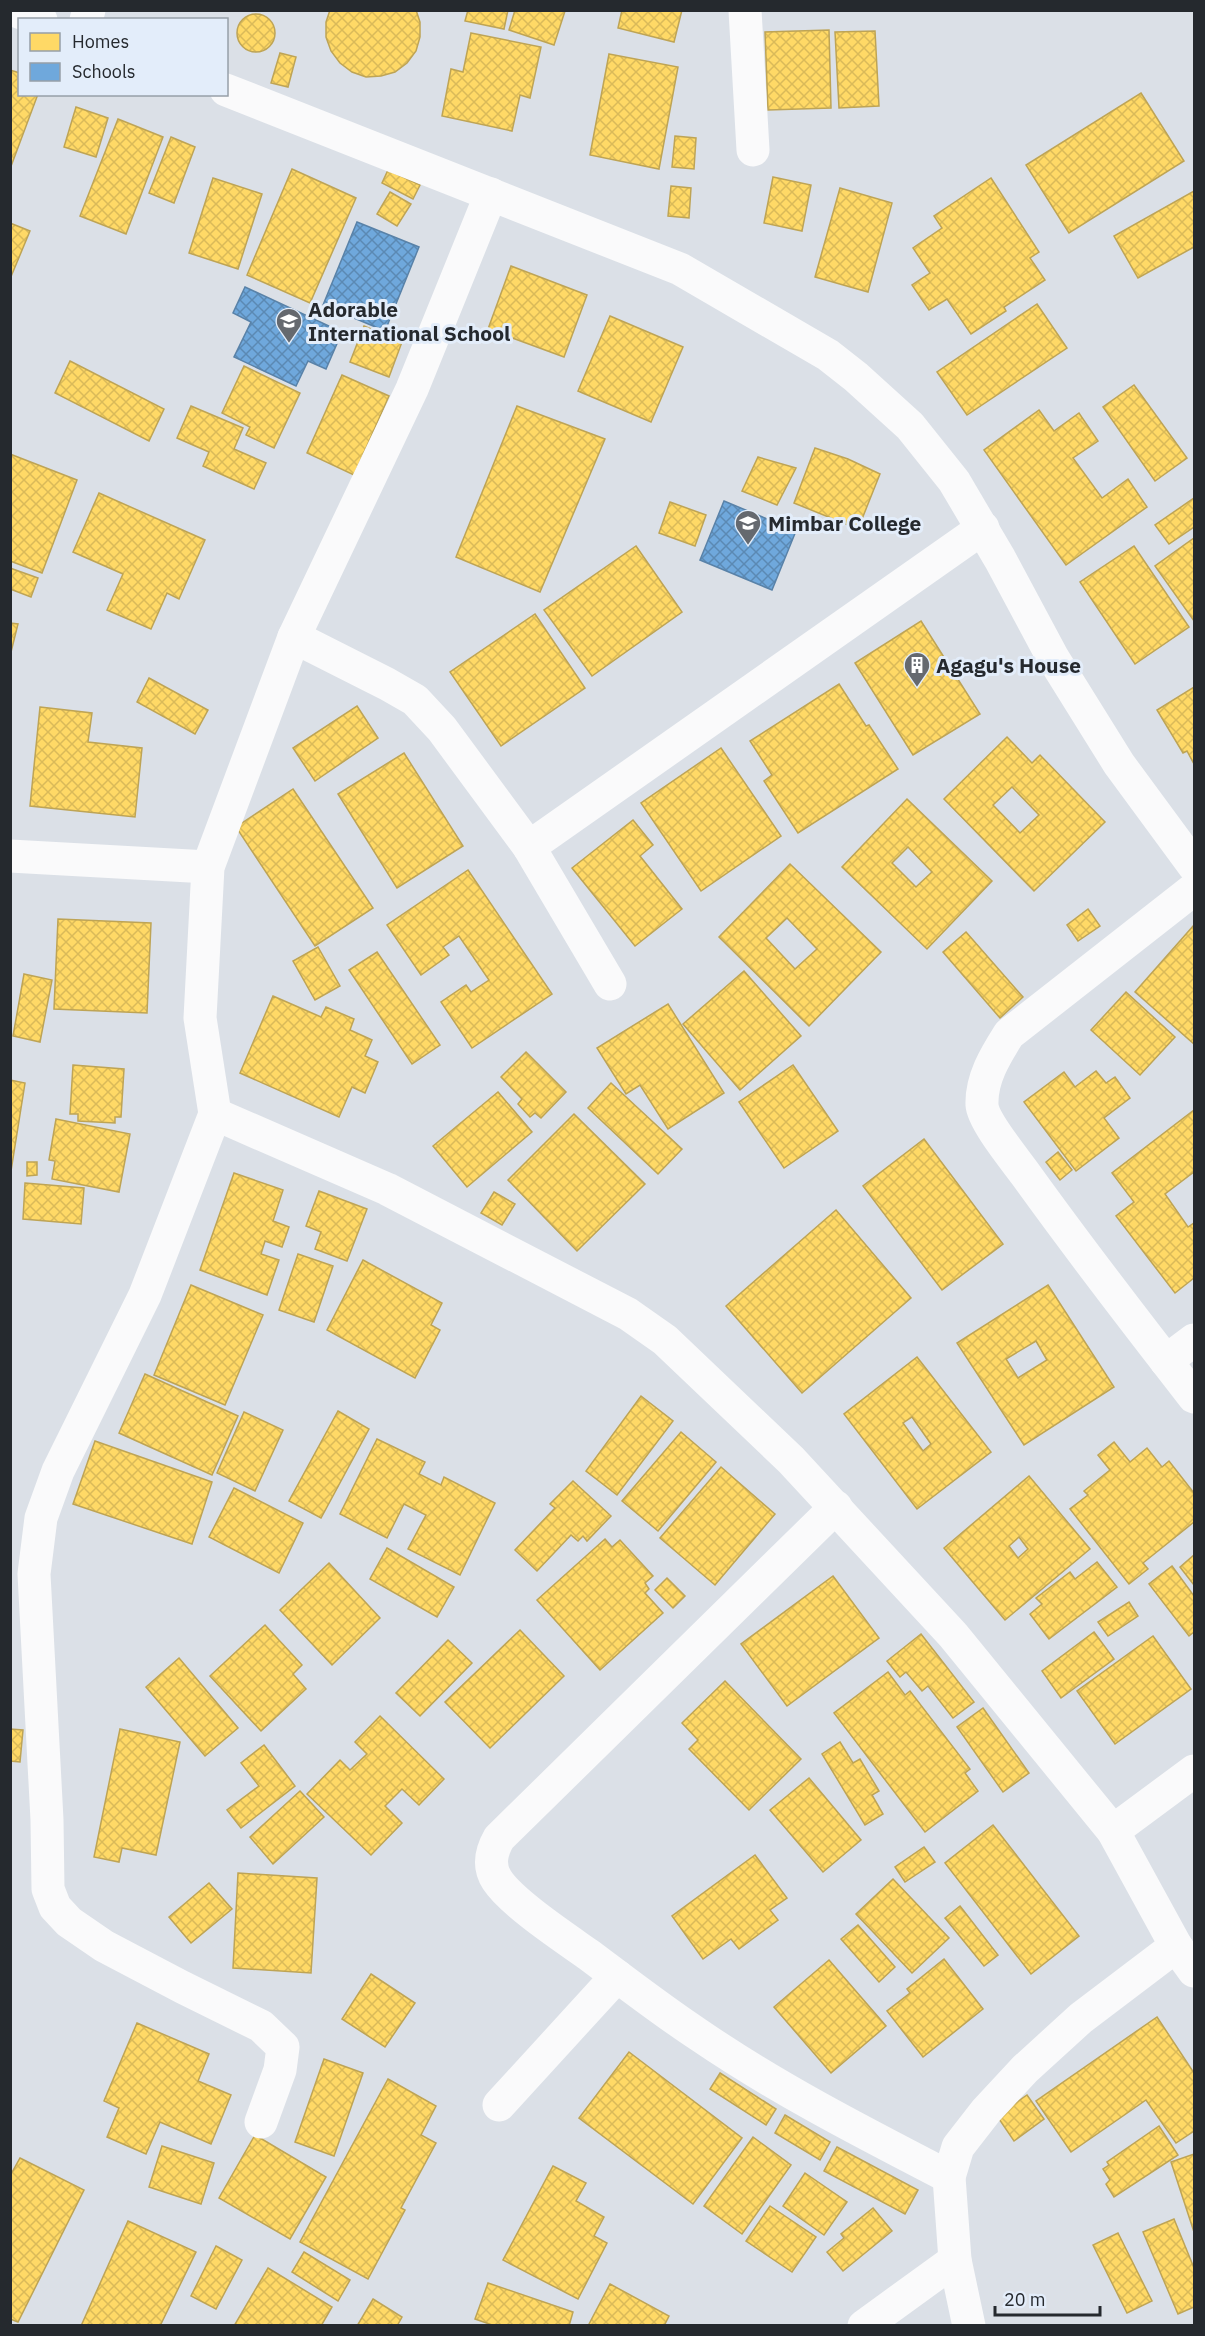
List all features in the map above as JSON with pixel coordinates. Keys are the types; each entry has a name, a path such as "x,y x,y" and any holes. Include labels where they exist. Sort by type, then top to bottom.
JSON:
{"street":[{"path":"13,10 35,18"},
{"path":"746,10 753,150"},
{"path":"228,91 680,269 828,355 856,377 909,426 954,481 1053,658 1095,726 1119,764 1194,866"},
{"path":"261,2122 280,2070 283,2047 273,2035 261,2025 104,1946 69,1922 55,1907 48,1889 47,1820 22,1572 58,1471 146,1296 215,1114 200,1018 208,867 294,637 412,389 491,194"},
{"path":"529,847 982,528"},
{"path":"294,637 415,700 442,729 529,847 610,984"},
{"path":"10,856 208,867"},
{"path":"1194,889 1009,1034 992,1061 985,1083 982,1107 998,1137 1083,1254 1194,1397"},
{"path":"215,1114 387,1189 628,1314 665,1340 791,1460 953,1635 1113,1831 1185,1959 1081,2018 1025,2069 986,2111 958,2147 949,2177 955,2260 969,2325"},
{"path":"1166,1361 1194,1340"},
{"path":"836,1507 499,1838 491,1852 492,1869 497,1880 509,1894 700,2036 839,2121 949,2177"},
{"path":"1113,1831 1194,1771"},
{"path":"499,2104 617,1976"},
{"path":"864,2325 955,2260"}],"building: Homes":[{"path":"330,10 416,10 420,22 420,37 416,51 407,63 395,72 366,77 352,72 340,63 331,51 326,37 326,22"},
{"path":"468,10 508,10 504,29 465,21"},
{"path":"515,10 565,11 554,45 509,30"},
{"path":"622,10 682,10 674,42 618,28"},
{"path":"256,14 270,19 275,33 270,47 256,52 242,47 237,33 242,19"},
{"path":"829,30 831,108 768,110 765,32"},
{"path":"875,31 879,106 839,108 835,32"},
{"path":"471,33 541,47 530,98 520,95 512,131 442,116 451,69 463,72"},
{"path":"280,53 296,57 288,87 271,83"},
{"path":"609,54 678,67 659,169 590,155"},
{"path":"10,70 18,72 18,96 37,96 10,169"},
{"path":"1141,93 1184,161 1069,233 1026,165"},
{"path":"76,107 108,118 96,157 64,147"},
{"path":"118,119 163,137 126,234 80,216"},
{"path":"675,136 696,138 694,169 672,167"},
{"path":"171,137 195,147 174,203 149,193"},
{"path":"292,169 356,198 310,303 247,275"},
{"path":"388,170 420,185 413,199 382,183"},
{"path":"773,177 811,185 802,231 764,223"},
{"path":"213,178 262,194 238,269 189,253"},
{"path":"991,178 1039,252 1030,258 1045,280 1004,307 1006,311 971,334 947,299 929,310 912,285 930,273 913,248 942,228 934,216"},
{"path":"671,186 691,188 689,218 668,216"},
{"path":"840,188 892,203 868,292 815,277"},
{"path":"1194,191 1194,247 1138,278 1114,236"},
{"path":"390,192 411,204 397,226 377,214"},
{"path":"10,223 30,231 10,279"},
{"path":"511,266 587,295 564,357 488,329"},
{"path":"1037,304 1067,348 967,415 937,372"},
{"path":"610,316 683,347 651,422 578,391"},
{"path":"364,326 402,342 389,377 350,362"},
{"path":"70,361 164,409 149,441 55,393"},
{"path":"244,366 300,393 274,448 246,435 250,427 222,413"},
{"path":"342,375 389,396 354,475 307,453"},
{"path":"1134,385 1187,458 1155,481 1103,407"},
{"path":"191,406 243,428 234,449 266,463 254,489 203,466 209,452 177,438"},
{"path":"517,406 605,439 540,592 456,557"},
{"path":"1039,410 1054,431 1079,413 1098,441 1073,458 1102,498 1128,479 1147,507 1066,565 984,450"},
{"path":"815,448 848,459 880,474 858,529 794,503"},
{"path":"10,454 77,480 42,573 10,561"},
{"path":"758,457 796,468 777,505 742,491"},
{"path":"99,493 205,540 179,599 167,593 151,629 107,610 123,574 73,552"},
{"path":"1194,498 1194,527 1169,544 1155,525"},
{"path":"670,502 706,515 695,546 659,533"},
{"path":"1194,538 1194,621 1155,566"},
{"path":"636,546 682,612 592,676 544,610"},
{"path":"1134,546 1189,627 1135,664 1080,582"},
{"path":"10,568 38,578 31,597 10,589"},
{"path":"535,614 585,688 501,746 450,672"},
{"name":"Agagu's House","path":"921,621 980,714 913,755 855,663"},
{"path":"10,623 18,624 10,656"},
{"path":"149,678 208,710 195,734 137,702"},
{"path":"839,684 898,769 798,833 764,781 772,775 750,741"},
{"path":"1194,687 1194,764 1187,751 1183,753 1157,710"},
{"path":"357,706 378,738 315,781 293,748"},
{"path":"40,707 92,713 88,742 142,748 135,817 30,806"},
{"path":"1007,737 1032,763 1040,755 1105,822 1034,891 944,799","holes":["1012,787 1039,815 1020,833 993,805"]},
{"path":"721,748 781,836 701,891 641,803"},
{"path":"404,753 463,846 397,888 338,794"},
{"path":"293,789 373,908 315,946 236,827"},
{"path":"907,799 992,881 927,949 842,867","holes":["908,847 932,872 916,887 892,863"]},
{"path":"633,820 653,845 640,856 682,909 635,946 572,868"},
{"path":"790,864 881,952 809,1026 719,937","holes":["787,918 817,949 795,969 766,938"]},
{"path":"468,870 552,994 472,1048 441,1002 466,985 471,992 489,980 459,936 443,947 449,955 421,975 387,925"},
{"path":"1088,909 1100,926 1078,941 1067,925"},
{"path":"58,919 151,923 147,1013 54,1009"},
{"path":"1194,925 1194,1044 1135,992"},
{"path":"966,932 1023,997 1000,1018 943,952"},
{"path":"318,947 340,986 315,1000 293,961"},
{"path":"377,952 440,1045 412,1064 349,970"},
{"path":"744,971 801,1036 740,1090 683,1024"},
{"path":"24,974 52,980 40,1042 13,1036"},
{"path":"1126,992 1175,1037 1140,1075 1091,1030"},
{"path":"273,996 321,1017 326,1007 354,1019 350,1030 372,1040 365,1056 378,1062 365,1093 352,1087 339,1117 240,1073"},
{"path":"668,1004 724,1093 668,1129 640,1085 626,1094 597,1048"},
{"path":"526,1052 566,1092 541,1118 535,1113 530,1117 518,1104 522,1099 501,1077"},
{"path":"73,1065 124,1069 121,1117 115,1117 115,1123 78,1121 78,1114 70,1114"},
{"path":"793,1065 838,1131 784,1168 739,1102"},
{"path":"1096,1071 1106,1083 1115,1077 1130,1098 1104,1118 1119,1138 1076,1171 1024,1102 1064,1072 1075,1087"},
{"path":"10,1080 25,1083 11,1171 10,1170"},
{"path":"611,1083 682,1149 658,1174 588,1108"},
{"path":"498,1092 532,1132 467,1187 433,1146"},
{"path":"1194,1110 1194,1172 1165,1194 1188,1227 1194,1223 1194,1278 1175,1293 1116,1216 1134,1202 1112,1173"},
{"path":"574,1114 645,1184 577,1251 508,1180"},
{"path":"56,1119 130,1134 119,1192 52,1179 55,1161 49,1160"},
{"path":"924,1139 1003,1244 942,1290 863,1186"},
{"path":"1058,1152 1072,1170 1060,1180 1046,1162"},
{"path":"27,1162 37,1162 37,1175 27,1176"},
{"path":"234,1173 283,1190 273,1221 289,1227 282,1247 265,1241 261,1254 279,1260 267,1295 200,1270"},
{"path":"25,1183 84,1188 81,1224 23,1219"},
{"path":"319,1191 367,1209 347,1261 315,1249 321,1232 306,1226"},
{"path":"494,1192 515,1204 502,1225 481,1213"},
{"path":"836,1210 911,1298 802,1393 726,1306"},
{"path":"298,1254 333,1266 314,1322 279,1310"},
{"path":"363,1260 442,1303 431,1325 440,1330 415,1378 327,1330"},
{"path":"191,1285 263,1315 225,1405 154,1375"},
{"path":"1048,1285 1114,1387 1024,1445 957,1343","holes":["1036,1341 1047,1360 1018,1378 1006,1359"]},
{"path":"917,1357 991,1452 917,1509 844,1414","holes":["912,1417 931,1444 923,1451 903,1423"]},
{"path":"145,1374 238,1416 212,1475 119,1433"},
{"path":"641,1396 673,1421 617,1495 586,1471"},
{"path":"338,1411 369,1429 321,1518 289,1501"},
{"path":"244,1412 283,1430 255,1491 217,1473"},
{"path":"681,1432 716,1462 658,1531 622,1501"},
{"path":"377,1439 425,1462 419,1474 441,1485 444,1477 495,1503 460,1575 408,1549 426,1515 404,1504 387,1538 340,1514"},
{"path":"95,1441 212,1482 192,1544 73,1504"},
{"path":"1114,1442 1130,1462 1147,1448 1162,1467 1169,1461 1194,1493 1194,1522 1143,1563 1148,1569 1129,1584 1070,1509 1088,1495 1084,1491 1110,1470 1098,1455"},
{"path":"721,1467 775,1514 715,1585 660,1538"},
{"path":"1029,1476 1090,1549 1005,1620 944,1548","holes":["1019,1537 1028,1549 1018,1558 1009,1546"]},
{"path":"573,1481 611,1516 587,1541 583,1536 578,1541 571,1535 537,1571 515,1550 555,1508 550,1504"},
{"path":"234,1488 303,1523 279,1573 209,1537"},
{"path":"605,1539 612,1547 620,1540 653,1576 645,1583 649,1589 645,1593 663,1613 600,1670 537,1600"},
{"path":"387,1548 454,1587 437,1617 370,1579"},
{"path":"1194,1555 1194,1585 1180,1567"},
{"path":"1097,1562 1117,1587 1049,1639 1030,1614 1042,1604 1036,1598 1070,1572 1075,1579"},
{"path":"329,1563 380,1618 332,1665 280,1610"},
{"path":"1172,1566 1194,1596 1194,1632 1189,1636 1149,1584"},
{"path":"833,1576 879,1638 787,1706 741,1644"},
{"path":"667,1578 685,1596 673,1608 655,1590"},
{"path":"1129,1602 1138,1616 1108,1636 1098,1622"},
{"path":"265,1625 302,1665 293,1674 306,1689 261,1731 210,1676"},
{"path":"520,1630 564,1676 490,1748 445,1702"},
{"path":"1094,1632 1114,1659 1061,1698 1042,1671"},
{"path":"921,1634 974,1702 953,1718 928,1686 922,1691 906,1672 900,1677 887,1661"},
{"path":"1153,1636 1191,1689 1115,1744 1077,1691"},
{"path":"448,1640 472,1663 420,1716 396,1693"},
{"path":"179,1658 238,1728 205,1756 146,1687"},
{"path":"888,1672 905,1695 910,1691 970,1769 965,1773 978,1791 925,1832 834,1713"},
{"path":"725,1681 801,1759 749,1810 689,1749 698,1740 682,1723"},
{"path":"983,1708 1029,1773 1003,1792 957,1727"},
{"path":"380,1716 444,1779 419,1805 402,1789 385,1806 402,1823 371,1855 307,1794 340,1760 350,1770 367,1754 355,1742"},
{"path":"10,1729 23,1730 20,1762 10,1761"},
{"path":"120,1729 180,1742 156,1855 122,1848 119,1862 94,1857"},
{"path":"840,1742 853,1763 860,1759 879,1791 872,1795 883,1814 865,1825 822,1754"},
{"path":"264,1745 295,1786 241,1828 227,1810 259,1786 241,1763"},
{"path":"809,1778 861,1840 823,1872 770,1810"},
{"path":"300,1791 324,1817 273,1864 250,1837"},
{"path":"993,1825 1079,1936 1031,1974 945,1863"},
{"path":"924,1847 935,1862 905,1882 895,1867"},
{"path":"755,1855 787,1898 770,1910 778,1920 739,1949 731,1939 703,1959 672,1916"},
{"path":"238,1873 317,1878 311,1973 233,1968"},
{"path":"893,1879 949,1938 912,1973 856,1914"},
{"path":"209,1883 232,1909 191,1943 169,1917"},
{"path":"960,1906 998,1955 984,1966 945,1918"},
{"path":"858,1925 895,1967 879,1982 841,1939"},
{"path":"944,1959 983,2009 923,2057 887,2011 910,1993 907,1989"},
{"path":"829,1960 886,2026 831,2073 774,2007"},
{"path":"371,1974 415,2003 385,2047 342,2019"},
{"path":"1157,2017 1194,2073 1194,2131 1176,2143 1146,2100 1071,2152 1036,2101"},
{"path":"137,2023 209,2054 198,2081 231,2095 211,2144 160,2122 146,2154 107,2137 119,2108 104,2101"},
{"path":"629,2052 742,2138 693,2204 579,2118"},
{"path":"324,2059 363,2073 334,2156 295,2142"},
{"path":"720,2073 776,2109 766,2125 710,2089"},
{"path":"388,2079 436,2106 421,2135 436,2143 401,2208 405,2210 368,2279 300,2242"},
{"path":"1027,2095 1044,2119 1014,2141 997,2116"},
{"path":"785,2115 830,2142 820,2160 775,2133"},
{"path":"1159,2126 1178,2155 1114,2197 1106,2184 1110,2180 1103,2169 1109,2165 1107,2162"},
{"path":"255,2135 326,2177 290,2239 219,2198"},
{"path":"753,2137 791,2165 742,2234 704,2206"},
{"path":"162,2146 214,2163 201,2204 149,2187"},
{"path":"837,2147 918,2190 905,2214 824,2171"},
{"path":"1194,2154 1194,2232 1171,2162"},
{"path":"20,2158 84,2190 18,2322 10,2319 10,2176"},
{"path":"553,2166 586,2183 576,2201 604,2217 594,2236 607,2243 578,2299 503,2260"},
{"path":"805,2173 847,2202 824,2235 783,2206"},
{"path":"770,2206 816,2237 792,2272 746,2241"},
{"path":"873,2208 892,2231 843,2271 827,2252 844,2238 841,2234"},
{"path":"1174,2219 1194,2268 1194,2307 1178,2314 1143,2232"},
{"path":"128,2221 196,2252 160,2326 81,2326"},
{"path":"1118,2233 1152,2301 1127,2313 1093,2245"},
{"path":"216,2246 242,2260 216,2309 191,2296"},
{"path":"304,2252 350,2280 338,2301 292,2272"},
{"path":"268,2268 332,2307 321,2326 234,2326"},
{"path":"488,2283 573,2312 569,2326 495,2326 475,2319"},
{"path":"610,2284 669,2316 664,2326 588,2326"},
{"path":"373,2299 402,2317 397,2326 357,2326"}],"building: Schools":[{"name":"Adorable International School","path":"357,222 419,247 385,331 323,305"},
{"name":"Adorable International School","path":"245,287 342,332 326,369 308,361 296,386 234,357 251,322 233,313"},
{"name":"Mimbar College","path":"724,501 796,531 772,590 700,560"}],"place":[{"name":"Adorable International School","path":"289,344"},
{"name":"Mimbar College","path":"748,546"},
{"name":"Agagu's House","path":"917,688"}]}
